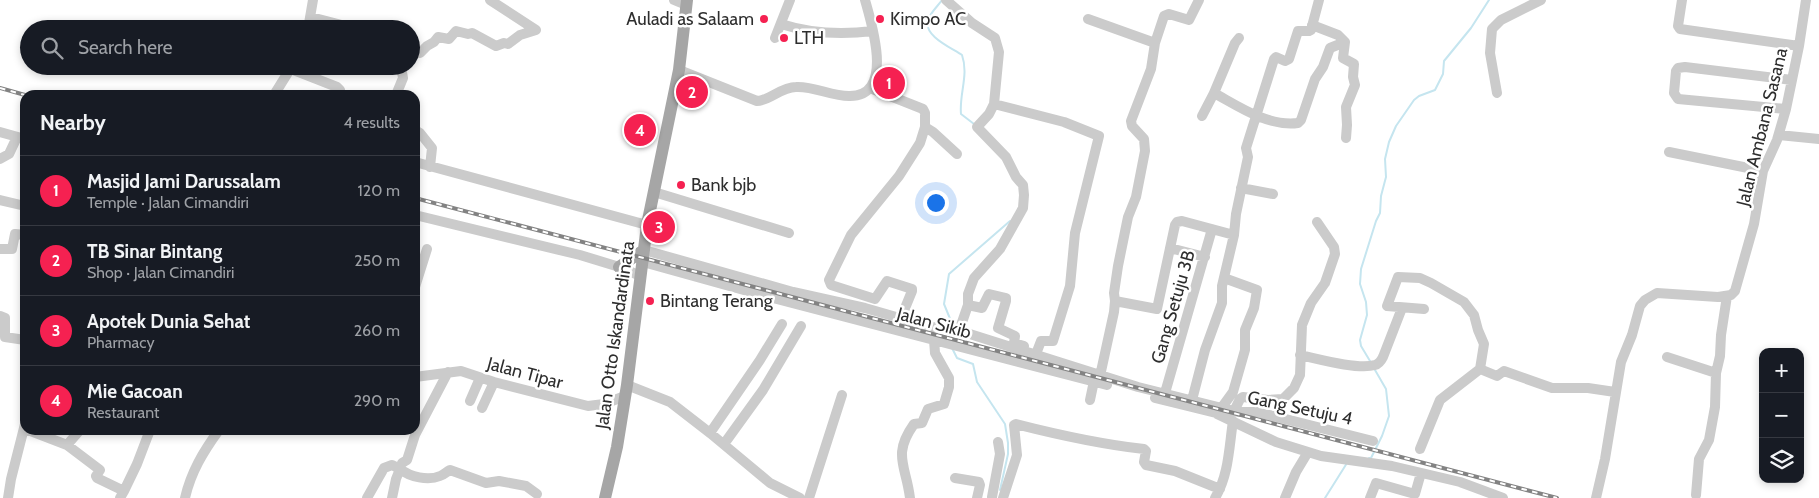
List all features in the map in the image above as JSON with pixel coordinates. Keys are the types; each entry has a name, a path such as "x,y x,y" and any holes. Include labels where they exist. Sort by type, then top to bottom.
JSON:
{"main road":[{"name":"Jalan Otto Iskandardinata","path":"605,498 617,447 626,391 647,225 679,70 682,2"},
{"path":"619,267 644,256"}],"street":[{"path":"310,20 313,0"},
{"path":"420,53 438,37 449,39 456,30 468,34 472,33 496,46 504,43 508,44 520,36 536,30 490,0"},
{"path":"775,38 790,0"},
{"path":"679,70 758,100 764,100 782,90 796,87 849,96 863,94 870,88 878,62 865,0"},
{"path":"946,0 972,23 995,38 999,52 994,104 990,114 977,126 1006,158 1019,181 1024,195 1023,208 1000,249 974,278 968,294 968,305 953,329"},
{"path":"1090,400 1114,312 1114,293 1118,266 1128,217 1136,197 1145,151 1144,139 1132,126 1131,121 1151,68 1155,43 1164,16 1169,14 1189,20 1199,0"},
{"path":"1192,400 1205,350 1220,309 1224,278 1248,157 1246,148 1256,115 1274,58 1289,60 1299,31 1310,31 1318,0"},
{"path":"1497,93 1490,53 1492,29 1500,20 1541,0"},
{"path":"1682,0 1678,26 1680,29 1800,46"},
{"name":"Jalan Ambana Sasana","path":"1727,296 1732,293 1736,286 1754,224 1763,171 1779,135 1786,109 1800,46 1806,0"},
{"path":"311,17 322,20"},
{"path":"1088,19 1155,43"},
{"path":"781,24 810,32 854,33 873,31"},
{"path":"1312,25 1338,35 1345,42"},
{"path":"1202,116 1239,38"},
{"path":"1214,93 1256,115 1295,124 1300,122 1315,79 1323,67 1330,48 1345,42"},
{"path":"1345,42 1343,57 1354,64 1353,77 1355,83 1346,107 1348,125 1346,138"},
{"path":"1786,109 1678,99 1674,93 1676,71 1678,68 1685,67 1792,80"},
{"path":"277,90 286,75"},
{"path":"309,75 336,87 338,90"},
{"path":"398,90 402,75"},
{"path":"870,88 923,109 925,113 925,127 920,143 899,176 851,234 830,278 830,284 876,298 885,282 888,281 912,289 901,318"},
{"path":"994,104 1064,122 1099,136 1075,233 1070,286 1053,341 1041,341 1036,354"},
{"path":"925,127 957,154"},
{"path":"0,132 20,138"},
{"path":"420,133 432,148 430,167"},
{"path":"1779,135 1819,139"},
{"path":"0,159 9,154 20,139"},
{"path":"1669,152 1763,171"},
{"path":"420,164 647,225"},
{"path":"1241,188 1273,194"},
{"path":"654,192 788,233"},
{"path":"0,200 20,205"},
{"path":"420,216 580,255 641,276"},
{"path":"1115,301 1157,309 1175,225 1178,222 1182,221 1234,234"},
{"path":"999,498 1017,455 1014,425 1016,424 1070,438 1144,449 1146,451 1144,462 1146,464 1175,471 1217,494 1230,453 1234,416 1240,399 1243,397 1283,399 1298,382 1300,375 1302,325 1311,303 1325,283 1335,254 1334,247 1317,222"},
{"name":"Gang Setuju 3B","path":"1165,393 1212,230"},
{"path":"0,249 12,250 15,234 20,234"},
{"path":"1170,248 1205,257"},
{"path":"420,272 428,249"},
{"path":"644,256 855,306 931,327 953,329 1036,354 1097,378 1192,400 1234,416 1276,442 1321,456 1384,465 1421,473 1460,482 1503,498"},
{"name":"Jalan Sikib","path":"644,256 722,285 934,340 1097,378 1219,411"},
{"path":"1420,449 1440,400 1480,369 1484,349 1484,340 1478,330 1474,315 1464,302 1420,278 1402,277 1396,279 1387,305 1424,309"},
{"path":"1219,411 1233,392 1245,350 1244,330 1254,308 1257,290 1224,278"},
{"path":"1596,498 1605,459 1621,362 1632,335 1640,306 1645,300 1657,293 1727,296 1720,356 1716,373 1715,407 1708,440 1699,459 1696,495"},
{"path":"855,306 858,294"},
{"path":"968,305 982,308 988,294 1006,298 998,328 1015,336 1014,343 1028,347"},
{"path":"1300,356 1348,365 1370,366 1380,363 1402,308"},
{"path":"0,316 6,318 5,337 20,339"},
{"path":"710,433 782,324"},
{"path":"724,444 762,390 801,326"},
{"path":"910,498 901,461 903,443 914,424 922,423 928,409 944,404 950,387 949,378 935,353 934,340"},
{"path":"1667,357 1716,373"},
{"path":"1480,369 1497,376 1504,371 1552,388 1588,388 1615,392"},
{"name":"Jalan Tipar","path":"420,376 462,371 494,382 588,406 604,404 626,391"},
{"path":"420,425 448,372"},
{"path":"470,401 480,378"},
{"path":"482,408 494,382"},
{"path":"626,391 670,402 770,483 800,498"},
{"path":"809,498 842,395"},
{"name":"Gang Setuju 4","path":"1234,416 1257,412 1372,441"},
{"path":"8,498 11,479 23,435"},
{"path":"42,435 67,445 100,470 96,476 97,478 122,495 148,435"},
{"path":"67,445 76,435"},
{"path":"185,498 188,485 201,454 215,435"},
{"path":"392,498 396,479 402,463 407,460 415,435"},
{"path":"998,442 1000,454 999,498"},
{"path":"1286,498 1296,472 1308,452"},
{"path":"367,498 384,468 392,464 411,475 428,478 442,476 450,470 486,483 499,481 526,486 537,494"},
{"path":"1370,498 1376,483 1415,494 1421,473"},
{"path":"954,478 979,482 977,496 999,498"}],"waterway":[{"path":"942,0 929,17 928,26 939,41 962,55 965,70 961,114 974,124"},
{"path":"1370,361 1361,346 1360,340 1367,315 1366,302 1360,284 1361,269 1380,213 1381,196 1386,177 1385,159 1389,142 1396,126 1414,100 1435,90 1443,74 1444,61 1471,28 1489,0"},
{"path":"953,326 944,304 949,274 1010,221"},
{"path":"952,348 957,358 973,364 977,382 1005,424 1008,454 1000,490"},
{"path":"1369,458 1371,458 1382,436 1389,416 1386,389 1375,370"},
{"path":"1325,498 1347,463"}],"railway":[{"path":"0,88 20,94"},
{"path":"420,199 1557,498"}],"place":[{"name":"Auladi as Salaam","path":"764,19"},
{"name":"Kimpo AC","path":"880,19"},
{"name":"LTH","path":"784,38"},
{"name":"Masjid Jami Darussalam","path":"889,83"},
{"name":"TB Sinar Bintang","path":"692,92"},
{"name":"Mie Gacoan","path":"640,130"},
{"name":"Bank bjb","path":"681,185"},
{"name":"Apotek Dunia Sehat","path":"659,227"},
{"name":"Bintang Terang","path":"650,301"}]}
